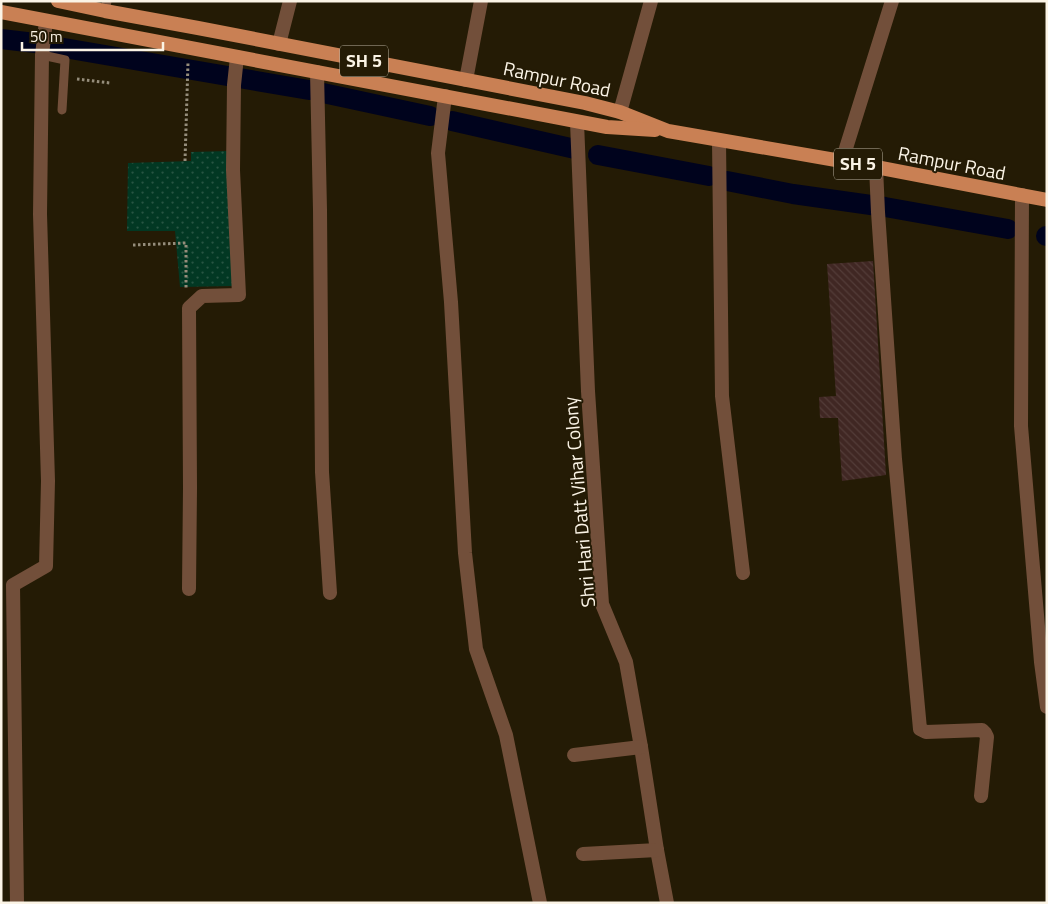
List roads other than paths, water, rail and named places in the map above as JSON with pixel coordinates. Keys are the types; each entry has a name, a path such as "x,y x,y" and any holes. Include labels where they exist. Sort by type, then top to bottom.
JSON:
{"main road":[{"name":"Rampur Road","path":"58,1 106,6 198,28 585,103 620,112 668,131 876,167 1047,200"},
{"path":"1,12 236,62 317,72 607,127 668,131"}],"street":[{"path":"279,44 290,1"},
{"path":"466,80 481,1"},
{"path":"620,112 651,1"},
{"path":"842,161 892,1"},
{"path":"17,903 13,586 46,566 48,481 40,214 42,55 46,21"},
{"path":"189,589 189,308 202,296 239,295 233,170 236,62"},
{"path":"317,72 322,472 330,593"},
{"path":"445,96 438,153 451,302 465,553 476,649 506,735 540,903"},
{"name":"Shri Hari Datt Vihar Colony","path":"577,122 588,391 602,604 626,662 667,903"},
{"path":"719,141 722,396 743,573"},
{"path":"876,167 895,459 920,729 926,732 982,730 985,733 987,737 981,796"},
{"path":"1022,195 1021,426 1041,662 1047,707"},
{"path":"574,755 641,747"},
{"path":"583,854 657,850"}],"lane":[{"path":"42,55 66,60 62,110"}],"waterway":[{"path":"1,39 35,43 309,90"},
{"path":"323,93 430,116"},
{"path":"452,121 575,149"},
{"path":"598,155 709,176"},
{"path":"727,181 793,194 885,207 1008,229"}]}
